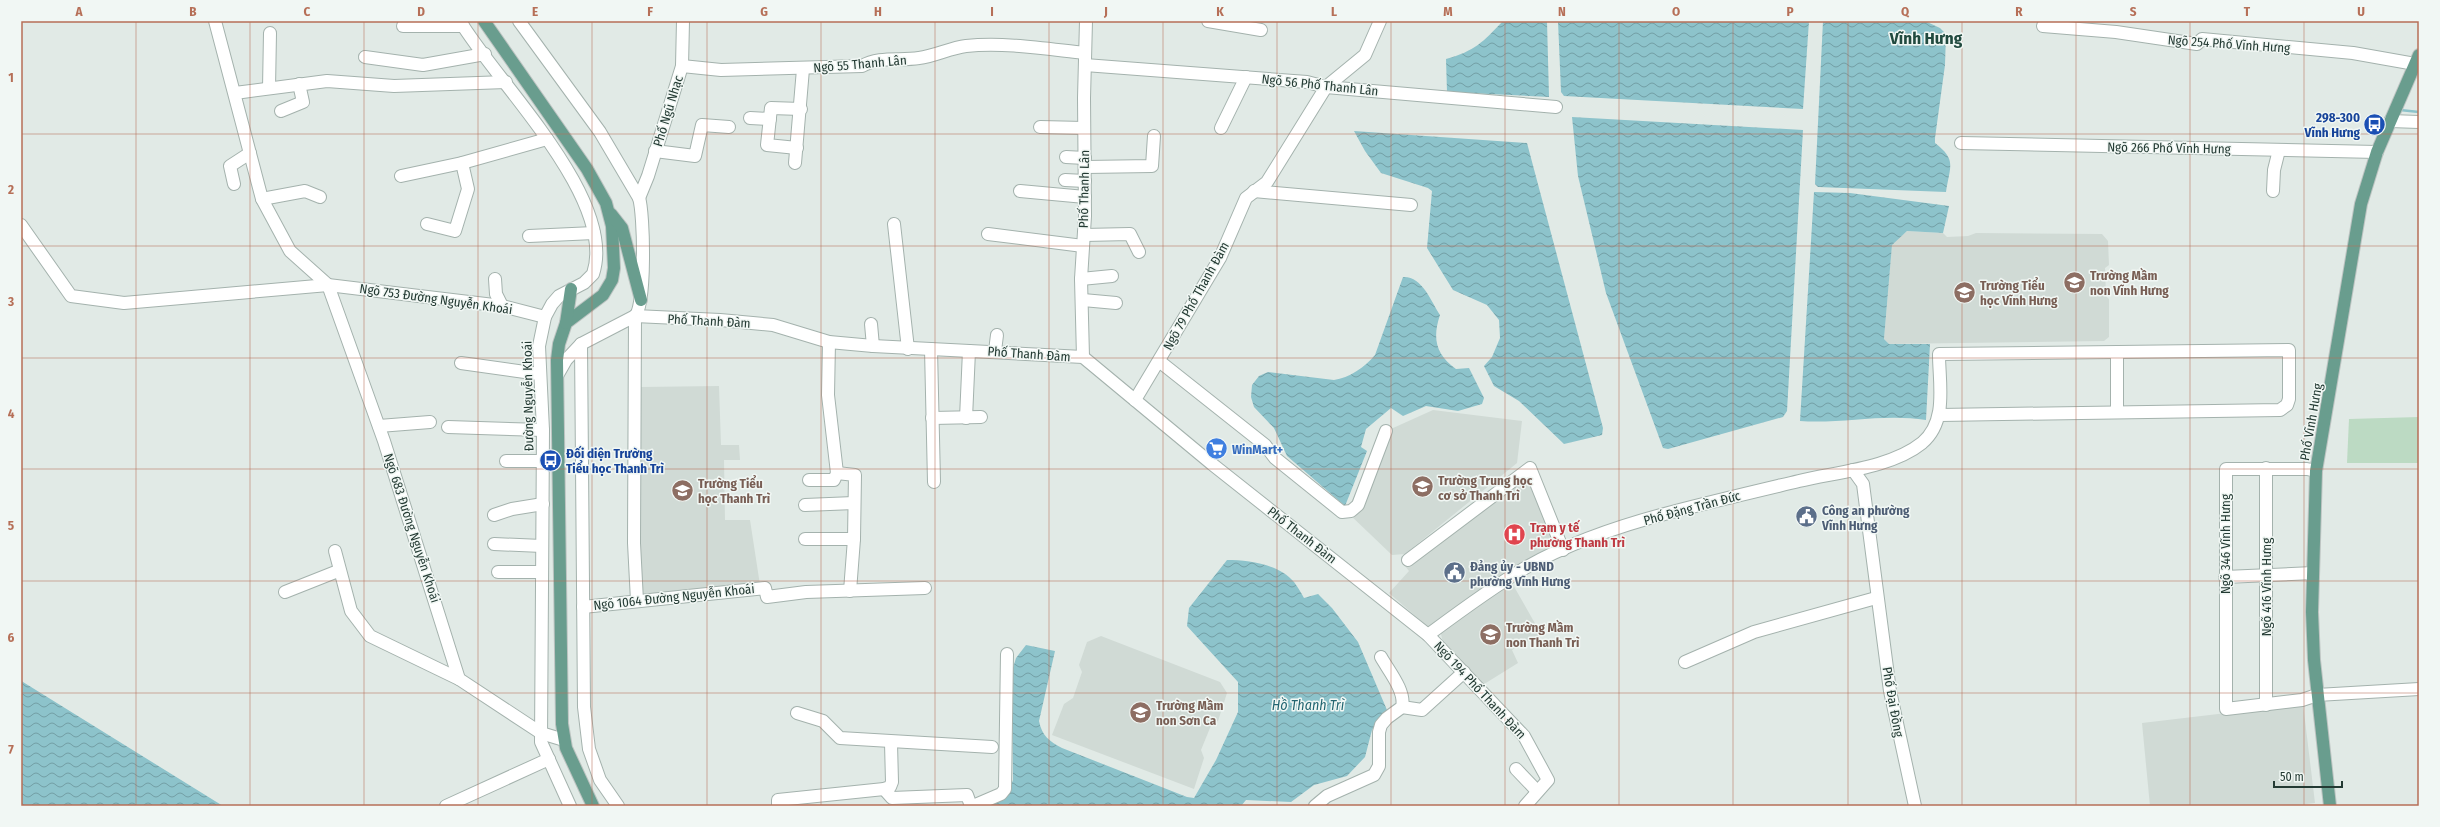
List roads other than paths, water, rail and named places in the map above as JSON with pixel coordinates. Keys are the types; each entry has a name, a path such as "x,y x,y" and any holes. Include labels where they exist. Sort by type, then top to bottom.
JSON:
{"main road":[{"path":"484,21 587,169 609,212 622,228 641,300"},
{"name":"Phố Vĩnh Hưng","path":"2330,806 2314,660 2313,573 2316,471 2361,204 2377,152 2417,60"},
{"path":"566,323 603,295 612,280 614,253 609,212"},
{"path":"571,289 566,323 559,344 558,374 564,740 593,806"}],"street":[{"path":"215,21 235,92 262,199 290,251 328,285"},
{"path":"519,21 600,132 639,198 641,209 643,241 641,300 639,311 635,316 581,344 566,360 558,374"},
{"name":"Phố Ngũ Nhạc","path":"639,198 682,66 682,21"},
{"name":"Phố Thanh Lân","path":"1083,357 1082,279 1086,162 1084,128 1086,21"},
{"path":"1208,21 1261,30"},
{"name":"Ngõ 79 Phố Thanh Đàm","path":"1135,400 1220,258 1246,198 1267,182 1326,87 1365,55 1380,21"},
{"path":"403,26 462,24"},
{"name":"Đường Nguyễn Khoái","path":"462,24 547,139 583,198 594,233 595,269 593,274 584,283 571,289 552,304 545,317 539,346 539,374 544,430 541,733 542,742 548,759 570,806"},
{"name":"Ngõ 254 Phố Vĩnh Hưng","path":"2043,26 2116,32 2197,44 2202,39 2417,60"},
{"path":"269,88 270,33"},
{"name":"Ngõ 55 Thanh Lân","path":"682,66 720,70 803,69 862,66 869,62 883,60 920,58 968,46 1016,47 1085,59"},
{"path":"365,57 423,65 485,54"},
{"name":"Ngõ 56 Phố Thanh Lân","path":"1085,59 1246,77 1307,82 1326,87 1556,107"},
{"path":"795,163 801,109 803,69"},
{"path":"1221,128 1246,77"},
{"path":"235,92 299,84 346,81 394,86 506,82"},
{"path":"281,111 303,102 299,84"},
{"path":"797,148 767,145 771,108 801,109"},
{"path":"750,118 770,119"},
{"path":"2390,122 2419,122"},
{"path":"655,151 695,156 702,125 729,127"},
{"path":"1040,127 1084,128"},
{"path":"1066,157 1086,162 1152,166 1154,136"},
{"path":"401,176 462,163 547,139"},
{"name":"Ngõ 266 Phố Vĩnh Hưng","path":"1961,143 2377,152"},
{"path":"2273,191 2274,170 2279,150"},
{"path":"234,184 230,166 250,153"},
{"path":"427,224 455,231 468,189 462,163"},
{"path":"1065,180 1085,181"},
{"path":"262,199 305,191 320,197"},
{"path":"1020,191 1084,197"},
{"path":"1254,191 1411,205"},
{"path":"894,224 908,349"},
{"name":"Ngõ 753 Đường Nguyễn Khoái","path":"21,225 71,296 124,303 328,285 502,306 545,317"},
{"path":"529,236 594,233"},
{"path":"988,234 1083,241 1130,234 1139,252"},
{"path":"1082,279 1112,276"},
{"path":"495,279 496,294 502,306"},
{"name":"Ngõ 683 Đường Nguyễn Khoái","path":"328,285 379,426 458,679"},
{"path":"1082,300 1116,302"},
{"path":"635,316 634,543 637,601"},
{"name":"Phố Thanh Đàm","path":"635,316 720,320 773,325 829,342 872,346 908,349 995,351 1038,356 1083,357 1212,464 1428,635"},
{"path":"871,324 872,346"},
{"path":"995,351 997,335"},
{"path":"809,480 834,480 837,473 828,394 829,342"},
{"path":"581,344 584,707 590,749 600,780 618,806"},
{"path":"931,349 934,482"},
{"path":"2289,350 2289,399 2287,406 2280,410 2117,412 1940,415 1939,354 2289,350"},
{"path":"966,418 969,351"},
{"path":"2117,352 2117,412"},
{"path":"1159,361 1266,445 1275,458 1342,512 1351,511 1358,505 1386,431"},
{"path":"461,362 539,374"},
{"name":"Phố Đặng Trần Đức","path":"1428,635 1526,568 1563,550 1620,527 1672,512 1800,481 1853,470 1896,456 1922,443 1934,430 1940,415"},
{"path":"932,418 981,418"},
{"path":"379,426 430,422"},
{"path":"448,427 544,430"},
{"path":"506,462 543,461"},
{"path":"1408,560 1530,468 1563,550"},
{"name":"Ngõ 346 Vĩnh Hưng","path":"2266,705 2226,709 2226,469 2266,468 2316,471"},
{"name":"Ngõ 416 Vĩnh Hưng","path":"2266,468 2266,705"},
{"path":"1685,662 1754,632 1876,598 1863,484 1853,470"},
{"path":"837,473 855,475 854,539 850,591 926,588"},
{"path":"805,505 854,503"},
{"path":"494,515 512,509 543,504"},
{"path":"805,539 854,539"},
{"path":"494,544 542,546"},
{"path":"335,551 338,571 351,611 370,636 458,679 541,733 564,740"},
{"path":"285,592 338,571"},
{"path":"498,572 542,572"},
{"path":"2225,577 2313,573"},
{"name":"Ngõ 1064 Đường Nguyễn Khoái","path":"583,607 764,588 767,597 806,592 850,591"},
{"name":"Phố Đại Đồng","path":"1876,598 1896,723 1915,806"},
{"name":"Ngõ 194 Phố Thanh Đàm","path":"1428,635 1524,736 1548,780 1525,805"},
{"path":"884,789 892,798 967,796 972,806 1001,794 1005,789 1008,654"},
{"path":"1381,657 1402,695 1402,707"},
{"path":"1315,806 1327,796 1374,775 1378,766 1379,732 1387,718 1402,707 1422,710 1464,672"},
{"path":"2266,705 2302,700 2317,695 2419,689"},
{"path":"797,713 823,721 840,738 873,739 891,743 992,747"},
{"path":"778,806 778,800 884,789 890,787 892,782 891,743"},
{"path":"446,806 548,759"},
{"path":"1516,769 1537,791"}],"water":[{"path":"1503,21 1547,21 1549,97 1447,92 1446,59 1464,53 1478,45"},
{"path":"1558,21 1809,21 1803,109 1564,96 1561,92"},
{"path":"1823,21 1925,21 1940,28 1946,34 1945,65 1935,143 1947,154 1949,159 1950,170 1946,192 1818,187 1815,184"},
{"path":"1572,117 1803,130 1787,411 1783,417 1668,449 1663,448 1606,293 1578,176"},
{"path":"1354,131 1527,143 1603,428 1602,435 1564,444 1519,401 1494,386 1484,366 1492,357 1500,338 1499,320 1487,305 1453,290 1427,248 1432,191 1428,188 1381,173 1365,151"},
{"path":"1814,192 1850,193 1949,206 1943,233 1907,231 1892,245 1884,339 1889,344 1930,344 1926,420 1910,418 1879,418 1816,422 1800,421"},
{"path":"1403,277 1416,281 1425,290 1440,315 1436,331 1436,339 1440,352 1456,369 1469,368 1484,398 1482,404 1458,411 1426,406 1403,416 1391,408 1366,429 1361,447 1367,451 1345,506 1287,456 1274,428 1254,407 1251,397 1252,385 1259,376 1268,372 1334,380 1345,377 1362,368 1375,355"},
{"name":"Hồ Thanh Trì","path":"1227,560 1254,562 1272,567 1288,576 1304,598 1318,594 1332,608 1358,642 1387,710 1372,730 1365,757 1347,776 1314,785 1291,802 1246,800 1241,806 987,806 1008,793 1013,780 1012,671 1016,658 1026,645 1055,651 1039,721 1042,731 1053,743 1062,748 1187,797 1194,798 1216,760 1238,712 1238,682 1187,626 1189,608"},
{"path":"21,680 23,682 223,806 21,806"}],"waterway":[{"path":"2400,110 2419,112"}],"place":[{"name":"298-300 Vĩnh Hưng","path":"2375,124"},
{"name":"Trường Mầm non Vĩnh Hưng","path":"2074,282"},
{"name":"Trường Tiểu học Vĩnh Hưng","path":"1965,292"},
{"name":"WinMart+","path":"1216,449"},
{"name":"Đối diện Trường Tiểu học Thanh Trì","path":"550,460"},
{"name":"Trường Trung học cơ sở Thanh Trì","path":"1422,487"},
{"name":"Trường Tiểu học Thanh Trì","path":"683,490"},
{"name":"Công an phường Vĩnh Hưng","path":"1807,517"},
{"name":"Trạm y tế phường Thanh Trì","path":"1515,534"},
{"name":"Đảng ủy - UBND phường Vĩnh Hưng","path":"1454,573"},
{"name":"Trường Mầm non Thanh Trì","path":"1491,634"},
{"name":"Trường Mầm non Sơn Ca","path":"1141,712"}],"district":[{"name":"Vĩnh Hưng","path":"1926,38"}]}
